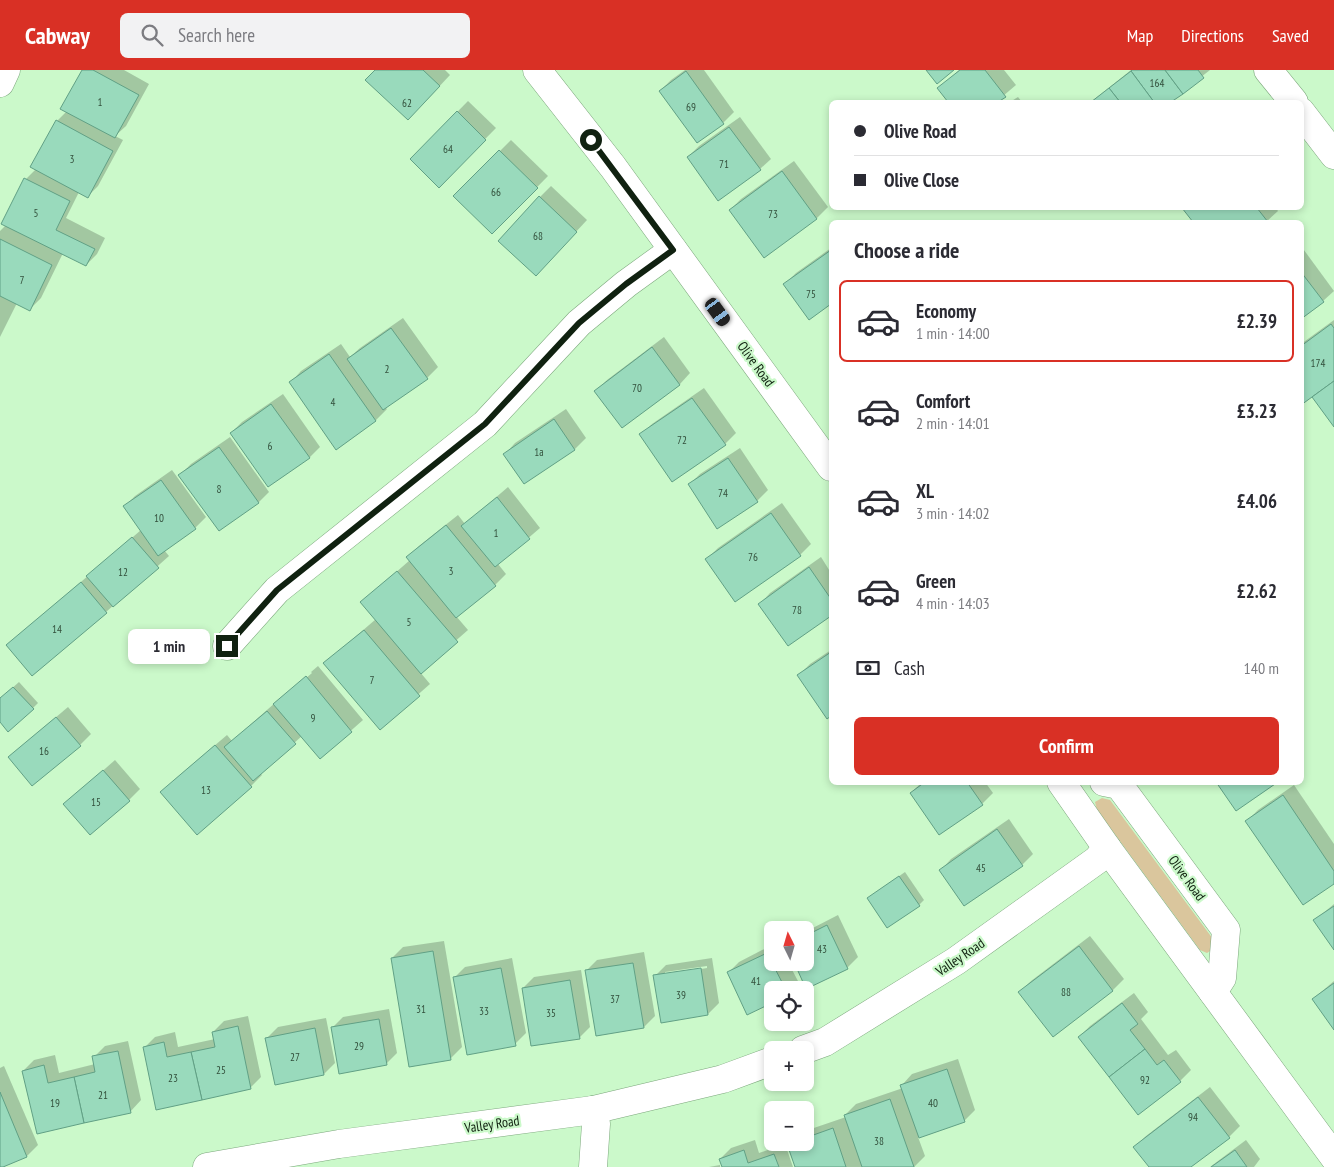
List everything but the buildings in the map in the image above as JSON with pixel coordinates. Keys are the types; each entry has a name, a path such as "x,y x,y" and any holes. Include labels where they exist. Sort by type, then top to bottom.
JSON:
{"street":[{"path":"0,83 6,70"},
{"name":"Olive Road","path":"537,70 613,167 829,464"},
{"path":"1268,70 1289,100"},
{"path":"1304,119 1334,155"},
{"path":"227,646 277,590 485,424 579,323 626,284 673,250"},
{"path":"1064,785 1107,848 1334,1157"},
{"name":"Olive Road","path":"1119,785 1226,930 1222,978 1213,992"},
{"name":"Valley Road","path":"814,1046 825,1042 956,961 1097,860 1107,848"},
{"name":"Valley Road","path":"207,1167 339,1144 593,1110 723,1079 764,1064"},
{"path":"593,1110 596,1124 593,1167"}],"shaded area":[{"path":"1102,798 1110,800 1213,939 1213,949 1207,953 1200,950 1097,810 1095,802"}],"route":[{"path":"227,646 277,590 485,424 579,323 626,284 673,250 613,167 591,140"}]}
